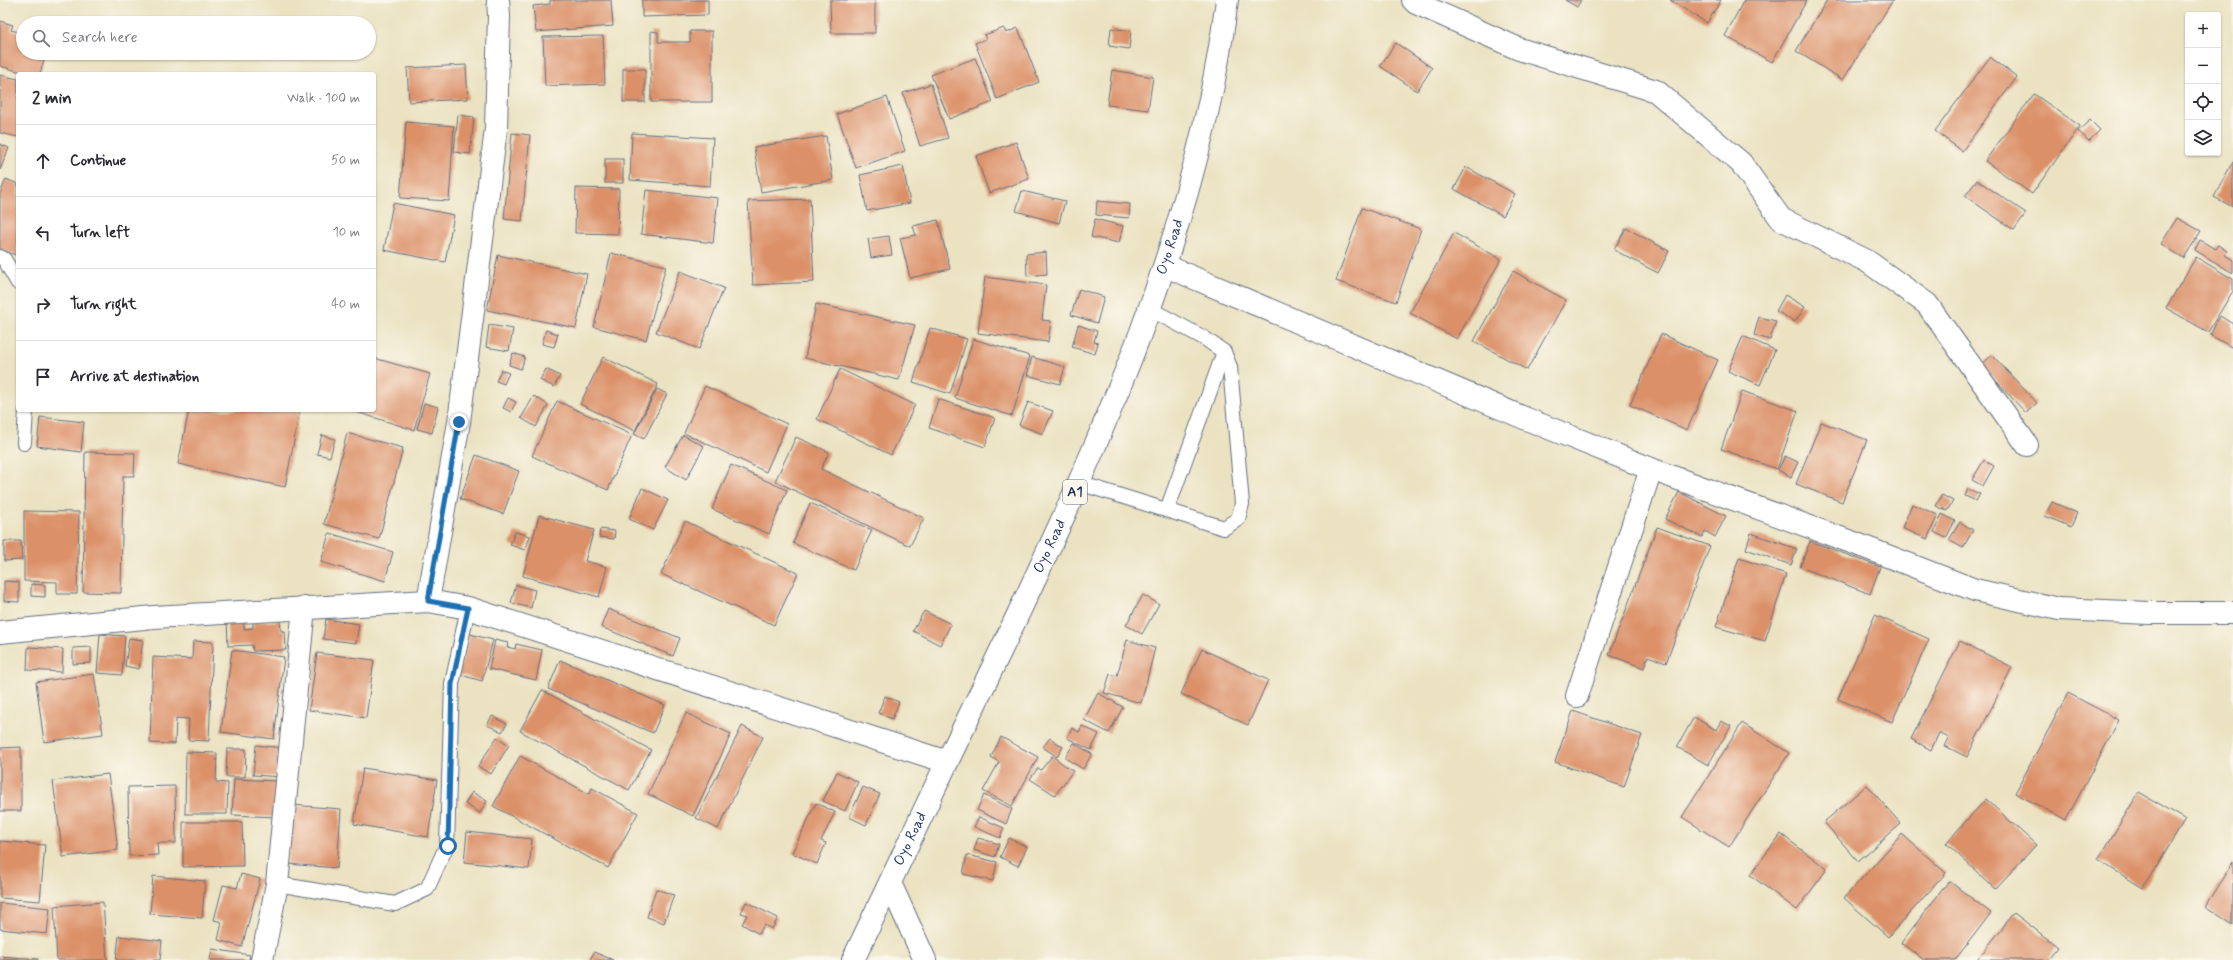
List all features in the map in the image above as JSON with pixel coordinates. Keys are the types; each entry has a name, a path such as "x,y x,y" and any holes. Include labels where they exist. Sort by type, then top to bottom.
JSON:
{"main road":[{"path":"428,601 459,422 496,129 499,16 498,0"},
{"name":"Oyo Road","path":"853,960 1060,527 1137,345 1166,266 1198,151 1221,44 1227,0"},
{"path":"1413,0 1416,3 1519,49 1656,91 1741,163 1782,219 1867,261 1927,304 2027,445"},
{"path":"1166,266 1529,420 1651,469 1854,543 1975,590 2059,609 2149,613 2233,613"},
{"path":"1577,696 1651,469"},
{"path":"0,632 154,617 304,607 428,601 468,608 947,762"},
{"path":"262,960 276,884 304,607"},
{"path":"890,883 925,960"}],"lane":[{"path":"0,257 4,259 16,280"},
{"path":"1079,483 1224,528 1238,519 1242,504 1230,367 1224,352 1204,338 1150,308"},
{"path":"1166,510 1224,352"},
{"path":"24,443 26,412"},
{"path":"276,884 395,904 427,889 448,846 452,684 468,608"}],"building":[{"path":"550,0 611,0 613,26 536,32 533,6 550,4"},
{"path":"642,0 708,0 708,15 642,17"},
{"path":"830,0 875,0 875,33 831,33"},
{"path":"1565,0 1581,0 1577,7"},
{"path":"1670,0 1721,0 1707,23"},
{"path":"1744,0 1807,0 1772,62 1725,36"},
{"path":"1827,0 1893,0 1843,80 1796,51"},
{"path":"0,21 13,25 11,30 16,31 16,60 44,60 41,72 21,72 0,66"},
{"path":"1004,28 1006,33 1018,28 1039,82 997,99 975,43 986,39 984,35"},
{"path":"1111,28 1131,31 1129,49 1109,46"},
{"path":"651,31 658,32 658,42 690,42 690,31 712,31 712,102 651,102"},
{"path":"603,36 605,84 545,86 543,37"},
{"path":"1396,43 1432,68 1417,91 1380,66"},
{"path":"1990,57 2017,77 1962,151 1935,131"},
{"path":"975,58 993,102 949,119 931,75"},
{"path":"466,65 468,99 409,102 407,68"},
{"path":"623,69 645,69 645,102 623,102"},
{"path":"1112,70 1153,77 1148,110 1107,105"},
{"path":"0,75 16,79 16,137 0,133"},
{"path":"931,84 948,138 920,146 903,93"},
{"path":"2034,94 2080,126 2032,194 1985,161"},
{"path":"887,97 905,151 856,168 837,114"},
{"path":"458,115 474,117 470,154 454,152"},
{"path":"2090,120 2100,130 2089,141 2078,131"},
{"path":"406,122 454,126 449,201 400,198"},
{"path":"512,133 530,135 522,221 504,219"},
{"path":"632,133 713,138 710,186 630,180"},
{"path":"826,136 833,180 761,192 754,147"},
{"path":"1016,142 1029,179 989,193 976,156"},
{"path":"0,144 9,148 0,170"},
{"path":"605,159 623,159 623,183 605,183"},
{"path":"2233,161 2233,207 2214,197"},
{"path":"903,166 910,203 867,211 860,175"},
{"path":"1466,167 1515,194 1503,216 1454,189"},
{"path":"6,179 16,183 16,255 0,249 0,194"},
{"path":"1977,180 2026,213 2014,230 1965,196"},
{"path":"576,188 619,189 618,234 575,233"},
{"path":"646,190 718,198 713,243 641,234"},
{"path":"1022,191 1065,201 1059,223 1016,211"},
{"path":"810,199 814,282 753,285 748,201"},
{"path":"1097,201 1130,204 1129,218 1096,215"},
{"path":"393,203 454,215 445,262 384,250"},
{"path":"1362,208 1421,229 1396,302 1336,281"},
{"path":"2177,218 2201,231 2184,258 2161,244"},
{"path":"1095,219 1123,226 1119,243 1091,237"},
{"path":"938,220 950,269 910,278 900,238 916,235 913,226"},
{"path":"1626,228 1669,251 1658,273 1614,250"},
{"path":"1454,233 1501,259 1457,339 1410,313"},
{"path":"889,236 892,255 871,258 868,239"},
{"path":"2200,240 2215,249 2218,245 2227,251 2225,255 2233,260 2233,273 2195,250"},
{"path":"1046,252 1047,274 1027,276 1026,254"},
{"path":"611,253 666,266 646,340 594,327"},
{"path":"498,255 587,274 576,328 487,310"},
{"path":"2196,257 2233,279 2233,291 2208,332 2166,308"},
{"path":"680,271 724,288 699,349 656,332"},
{"path":"1513,271 1566,300 1527,370 1474,341"},
{"path":"985,277 1046,285 1042,320 1051,321 1048,342 978,333"},
{"path":"1079,289 1104,297 1097,323 1071,315"},
{"path":"1785,295 1805,307 1795,322 1776,311"},
{"path":"816,304 915,325 899,380 805,358"},
{"path":"2220,316 2233,324 2233,348 2210,335"},
{"path":"1759,317 1776,321 1770,340 1754,335"},
{"path":"489,325 513,329 509,351 486,347"},
{"path":"1078,325 1097,331 1094,342 1098,343 1095,354 1072,347"},
{"path":"930,328 967,339 950,394 913,382"},
{"path":"546,330 558,334 554,347 542,344"},
{"path":"1661,334 1718,360 1687,430 1630,405"},
{"path":"1743,336 1775,350 1760,385 1728,371"},
{"path":"973,339 1030,356 1012,416 955,398"},
{"path":"513,353 525,357 521,369 509,365"},
{"path":"1992,355 2037,403 2026,413 1981,365"},
{"path":"603,357 658,384 635,431 580,404"},
{"path":"1032,357 1065,367 1060,384 1027,375"},
{"path":"376,359 430,374 414,430 356,412 376,412"},
{"path":"546,369 560,376 554,387 540,380"},
{"path":"840,369 915,405 891,455 817,419"},
{"path":"501,370 509,373 504,384 496,381"},
{"path":"705,386 787,424 766,472 684,433"},
{"path":"657,389 667,394 644,439 634,434"},
{"path":"1742,391 1798,411 1777,469 1721,449"},
{"path":"534,396 548,405 536,427 521,418"},
{"path":"508,398 516,402 511,412 503,408"},
{"path":"938,399 995,418 985,447 929,428"},
{"path":"557,401 632,435 608,490 532,456"},
{"path":"1028,402 1053,411 1043,434 1019,425"},
{"path":"424,403 438,407 432,433 417,429"},
{"path":"189,412 300,412 285,487 178,464"},
{"path":"40,417 84,422 81,452 37,446"},
{"path":"1821,422 1867,440 1842,502 1796,484"},
{"path":"347,433 403,448 379,539 324,524"},
{"path":"322,435 335,439 330,457 317,454"},
{"path":"683,435 704,446 686,480 665,467"},
{"path":"796,437 829,452 821,469 924,518 910,546 775,481"},
{"path":"85,452 135,453 134,476 123,476 121,593 83,592"},
{"path":"476,455 519,471 503,514 460,499"},
{"path":"1785,456 1798,462 1791,477 1778,470"},
{"path":"1984,460 1994,466 1983,486 1972,480"},
{"path":"731,465 787,490 769,534 712,509"},
{"path":"642,488 668,500 653,530 629,519"},
{"path":"1968,489 1980,494 1976,501 1965,496"},
{"path":"1679,492 1726,516 1715,537 1705,531 1702,537 1665,519"},
{"path":"1942,495 1953,501 1947,511 1936,506"},
{"path":"2052,502 2077,513 2071,527 2045,516"},
{"path":"810,503 872,530 854,570 793,543"},
{"path":"1912,504 1938,515 1927,539 1902,528"},
{"path":"24,511 79,512 77,594 57,594 57,582 24,581"},
{"path":"1942,514 1955,521 1946,538 1934,532"},
{"path":"539,515 594,530 585,561 607,567 599,597 523,576"},
{"path":"685,521 798,573 774,625 661,574"},
{"path":"1960,522 1973,530 1963,548 1949,540"},
{"path":"1657,527 1710,546 1666,663 1648,656 1644,668 1609,655"},
{"path":"600,529 615,531 614,539 599,537"},
{"path":"515,532 530,536 525,550 510,545"},
{"path":"329,533 393,552 385,581 321,562"},
{"path":"1751,533 1797,549 1791,565 1746,549"},
{"path":"4,541 21,541 22,560 4,561"},
{"path":"1810,541 1880,567 1870,594 1800,567"},
{"path":"1739,558 1786,574 1765,641 1716,627"},
{"path":"4,581 19,582 19,602 4,601"},
{"path":"31,584 45,585 45,597 31,596"},
{"path":"516,585 535,590 531,608 511,603"},
{"path":"1143,595 1159,604 1142,634 1126,625"},
{"path":"608,609 680,638 673,656 601,627"},
{"path":"924,611 951,624 940,645 913,631"},
{"path":"1875,615 1929,639 1892,722 1838,699"},
{"path":"227,619 244,619 244,629 253,628 253,622 280,621 281,631 285,631 286,650 253,651 252,645 228,646"},
{"path":"326,619 359,624 356,643 323,639"},
{"path":"100,634 125,636 122,675 97,673"},
{"path":"470,634 493,640 482,681 458,674"},
{"path":"129,638 143,640 139,669 125,666"},
{"path":"495,640 508,643 507,647 515,649 516,644 542,650 536,680 489,669"},
{"path":"1127,640 1155,648 1141,703 1104,693 1110,674 1117,676"},
{"path":"193,641 213,642 209,741 188,740 189,719 176,718 175,744 150,743 153,657 192,659"},
{"path":"1960,641 2012,667 1967,757 1945,746 1949,738 1939,733 1931,750 1911,739"},
{"path":"28,647 63,649 62,672 27,670"},
{"path":"91,647 91,663 73,664 73,648"},
{"path":"1202,649 1268,680 1248,725 1181,694"},
{"path":"232,650 284,657 274,739 221,732"},
{"path":"317,653 374,660 366,718 309,710"},
{"path":"560,660 665,705 653,733 548,689"},
{"path":"94,674 103,734 44,742 36,682"},
{"path":"542,690 651,750 629,790 520,731"},
{"path":"1098,693 1123,707 1109,733 1084,720"},
{"path":"2068,693 2119,720 2066,820 2015,793"},
{"path":"885,696 899,702 892,719 878,713"},
{"path":"1573,711 1642,735 1624,787 1555,762"},
{"path":"686,713 731,734 693,816 648,794"},
{"path":"492,716 507,724 502,732 487,725"},
{"path":"1694,717 1716,730 1721,721 1731,726 1708,765 1677,747"},
{"path":"1742,723 1789,753 1729,847 1682,817"},
{"path":"742,726 763,737 718,829 696,818"},
{"path":"1082,726 1099,734 1091,750 1067,738 1072,728 1079,732"},
{"path":"497,737 509,745 491,774 478,766"},
{"path":"1001,737 1038,757 1012,806 983,791 999,762 991,757"},
{"path":"1050,738 1063,747 1057,757 1043,747"},
{"path":"1074,743 1092,754 1083,769 1065,758"},
{"path":"256,745 283,748 281,777 253,775"},
{"path":"21,747 21,811 0,811 0,748"},
{"path":"227,749 246,749 245,777 226,777"},
{"path":"186,752 217,753 216,782 228,783 227,814 185,814"},
{"path":"520,756 589,794 592,788 638,813 608,868 493,806"},
{"path":"1052,756 1073,771 1055,795 1030,779 1038,768 1041,770"},
{"path":"363,768 437,780 428,837 354,824"},
{"path":"837,772 858,782 845,811 823,801"},
{"path":"108,774 118,850 63,857 53,781"},
{"path":"234,779 278,781 276,817 232,815"},
{"path":"1867,785 1901,824 1858,861 1824,822"},
{"path":"175,786 176,843 157,843 158,855 129,856 128,787"},
{"path":"863,787 880,794 866,825 849,817"},
{"path":"472,792 487,801 480,813 465,804"},
{"path":"2139,792 2185,819 2143,888 2098,860"},
{"path":"984,795 1012,809 1006,824 977,810"},
{"path":"1986,799 2036,845 1995,889 1946,843"},
{"path":"816,803 835,812 821,841 826,843 817,864 792,853"},
{"path":"292,805 341,809 337,868 287,864"},
{"path":"979,817 1004,828 1000,838 974,827"},
{"path":"183,822 242,822 243,866 183,867"},
{"path":"467,832 532,839 529,869 464,862"},
{"path":"1781,834 1827,869 1797,910 1750,875"},
{"path":"1902,834 1946,873 1888,937 1844,898"},
{"path":"978,838 999,844 995,857 974,850"},
{"path":"1009,838 1027,847 1018,866 1000,857"},
{"path":"0,841 45,845 40,901 0,898"},
{"path":"967,855 997,862 993,881 963,874"},
{"path":"2233,862 2233,925 2205,906"},
{"path":"241,874 260,879 242,947 218,940 222,922 214,920 223,885 237,888"},
{"path":"153,876 205,881 202,918 150,914"},
{"path":"1949,881 1991,913 1955,960 1924,960 1901,943"},
{"path":"656,889 674,895 664,923 647,917"},
{"path":"103,902 107,960 57,960 54,906"},
{"path":"746,902 778,918 772,929 764,925 759,934 742,924 747,915 741,913"},
{"path":"0,903 50,908 47,934 0,929"},
{"path":"2014,913 2058,947 2048,960 1977,960"},
{"path":"119,936 162,941 160,960 116,960"},
{"path":"212,949 250,955 249,960 210,960"},
{"path":"594,952 613,960 590,960"},
{"path":"0,956 38,959 38,960 0,960"}],"route":[{"path":"448,846 452,684 468,608 428,601 459,422"}]}
